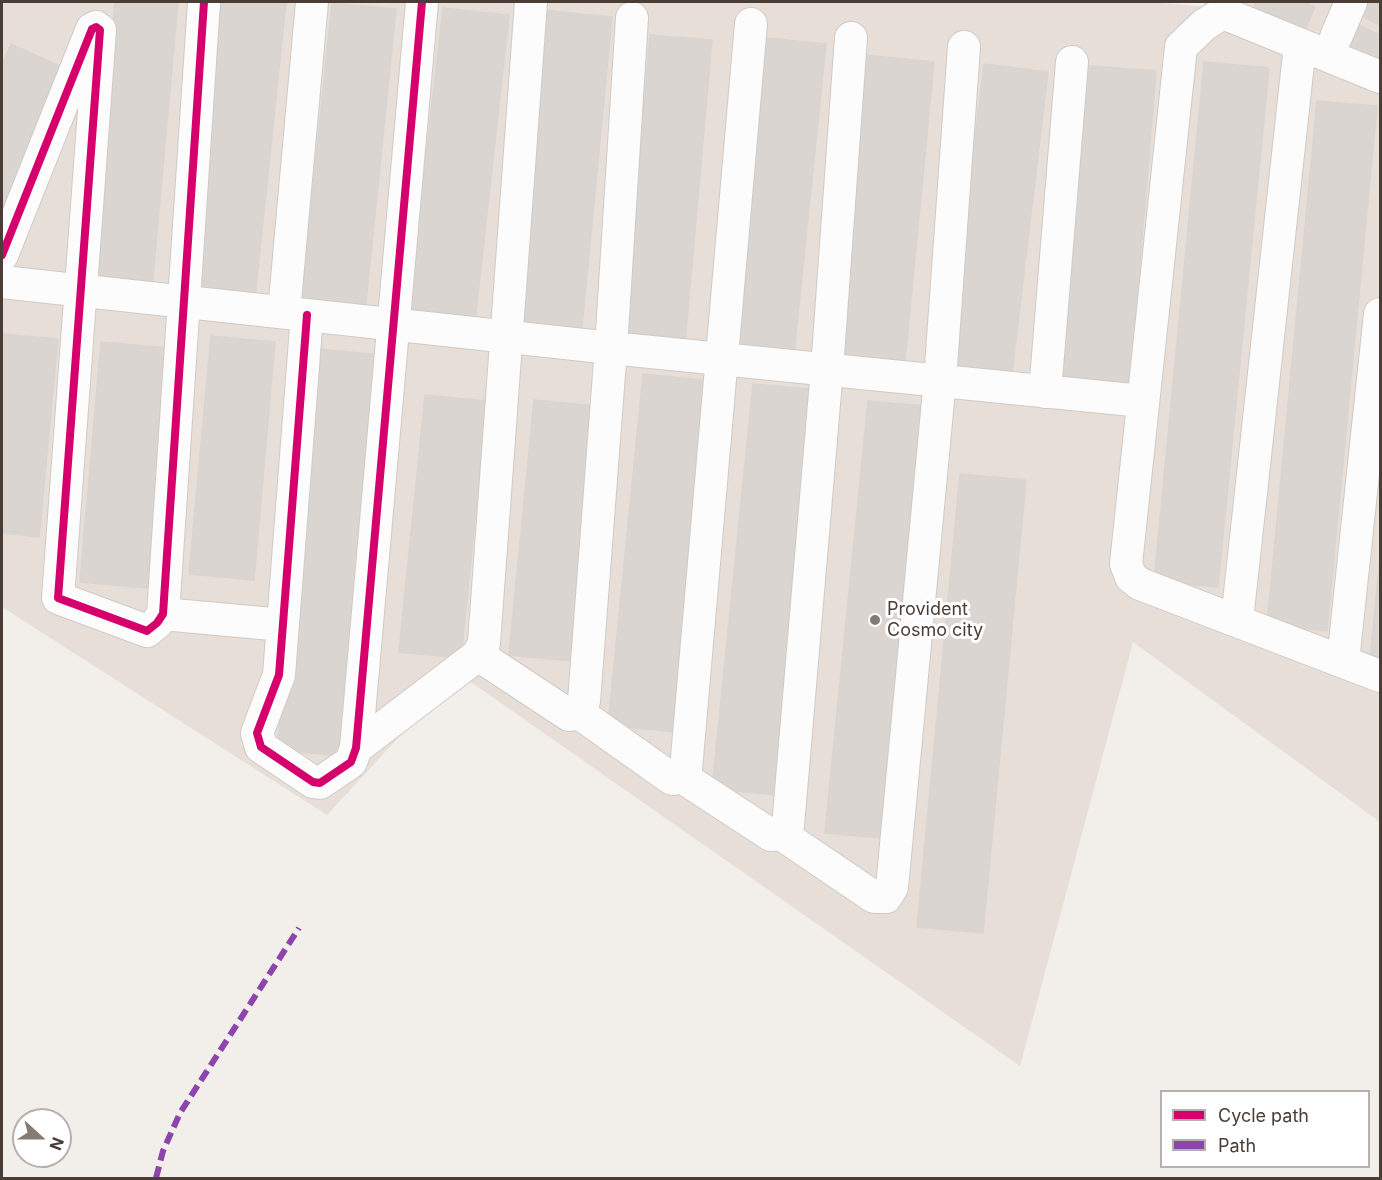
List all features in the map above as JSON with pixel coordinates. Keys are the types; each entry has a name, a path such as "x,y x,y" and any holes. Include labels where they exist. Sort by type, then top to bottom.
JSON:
{"street":[{"path":"2,255 92,28 96,27 100,30 57,598 147,631 163,614 204,2"},
{"path":"312,2 295,314 283,625 279,675 257,733 261,747 313,782 320,783 351,762 356,748 422,2"},
{"path":"356,748 478,655 487,630 531,2"},
{"path":"1336,37 1351,2"},
{"path":"1380,77 1223,13 1204,25 1181,47 1126,564 1131,577 1140,584 1380,676"},
{"path":"579,713 585,689 611,348 632,18"},
{"path":"682,777 686,769 724,359 751,24"},
{"path":"781,834 788,825 827,369 851,38"},
{"path":"1237,620 1300,45"},
{"path":"478,655 569,715 579,713 672,779 682,777 771,835 781,834 874,897 886,897 892,887 940,380 964,46"},
{"path":"1045,392 1072,62"},
{"path":"2,282 611,348 1142,401"},
{"path":"1343,661 1380,314"},
{"path":"163,614 283,625"}],"shaded area":[{"path":"2,2 1146,2 1213,7 1199,2 1380,2 1380,822 1133,642 1020,1066 458,673 327,815 2,607"}],"building":[{"path":"115,2 178,2 152,287 89,281"},
{"path":"221,2 286,2 255,298 192,292"},
{"path":"1256,2 1304,2 1315,7 1303,34 1253,8"},
{"path":"1360,2 1380,2 1380,25 1355,12"},
{"path":"332,3 396,9 365,312 301,305"},
{"path":"443,8 509,15 475,322 408,315"},
{"path":"541,10 612,17 581,337 510,331"},
{"path":"1349,21 1380,35 1380,68 1336,45"},
{"path":"650,35 712,40 685,343 624,338"},
{"path":"767,38 826,44 794,353 735,347"},
{"path":"11,44 68,70 2,214 2,65"},
{"path":"864,55 934,62 905,361 836,354"},
{"path":"1204,62 1269,68 1218,587 1154,581"},
{"path":"984,64 1048,72 1012,373 948,366"},
{"path":"1080,65 1156,71 1130,382 1054,376"},
{"path":"1317,101 1377,106 1327,631 1267,625"},
{"path":"2,334 58,339 39,537 2,533"},
{"path":"211,336 275,342 254,580 189,574"},
{"path":"101,342 168,348 147,588 80,582"},
{"path":"318,349 383,355 343,756 277,750"},
{"path":"643,374 711,381 676,732 608,725"},
{"path":"753,384 818,390 778,795 712,789"},
{"path":"425,395 487,401 461,658 399,652"},
{"path":"534,400 597,406 572,661 509,655"},
{"name":"Provident Cosmo city","path":"868,401 926,406 883,838 825,833"},
{"path":"960,474 1026,480 983,933 917,927"},
{"path":"1380,559 1380,671 1369,670"}],"marked path":[{"path":"156,1178 163,1151 180,1113 299,928"}],"cycle path":[{"path":"2,255 92,29 96,27 100,30 58,598 147,631 163,614 204,2"},
{"path":"307,315 279,675 257,733 261,747 313,782 320,783 351,762 356,748 422,2"}],"place":[{"name":"Provident Cosmo city","path":"875,620"}]}
